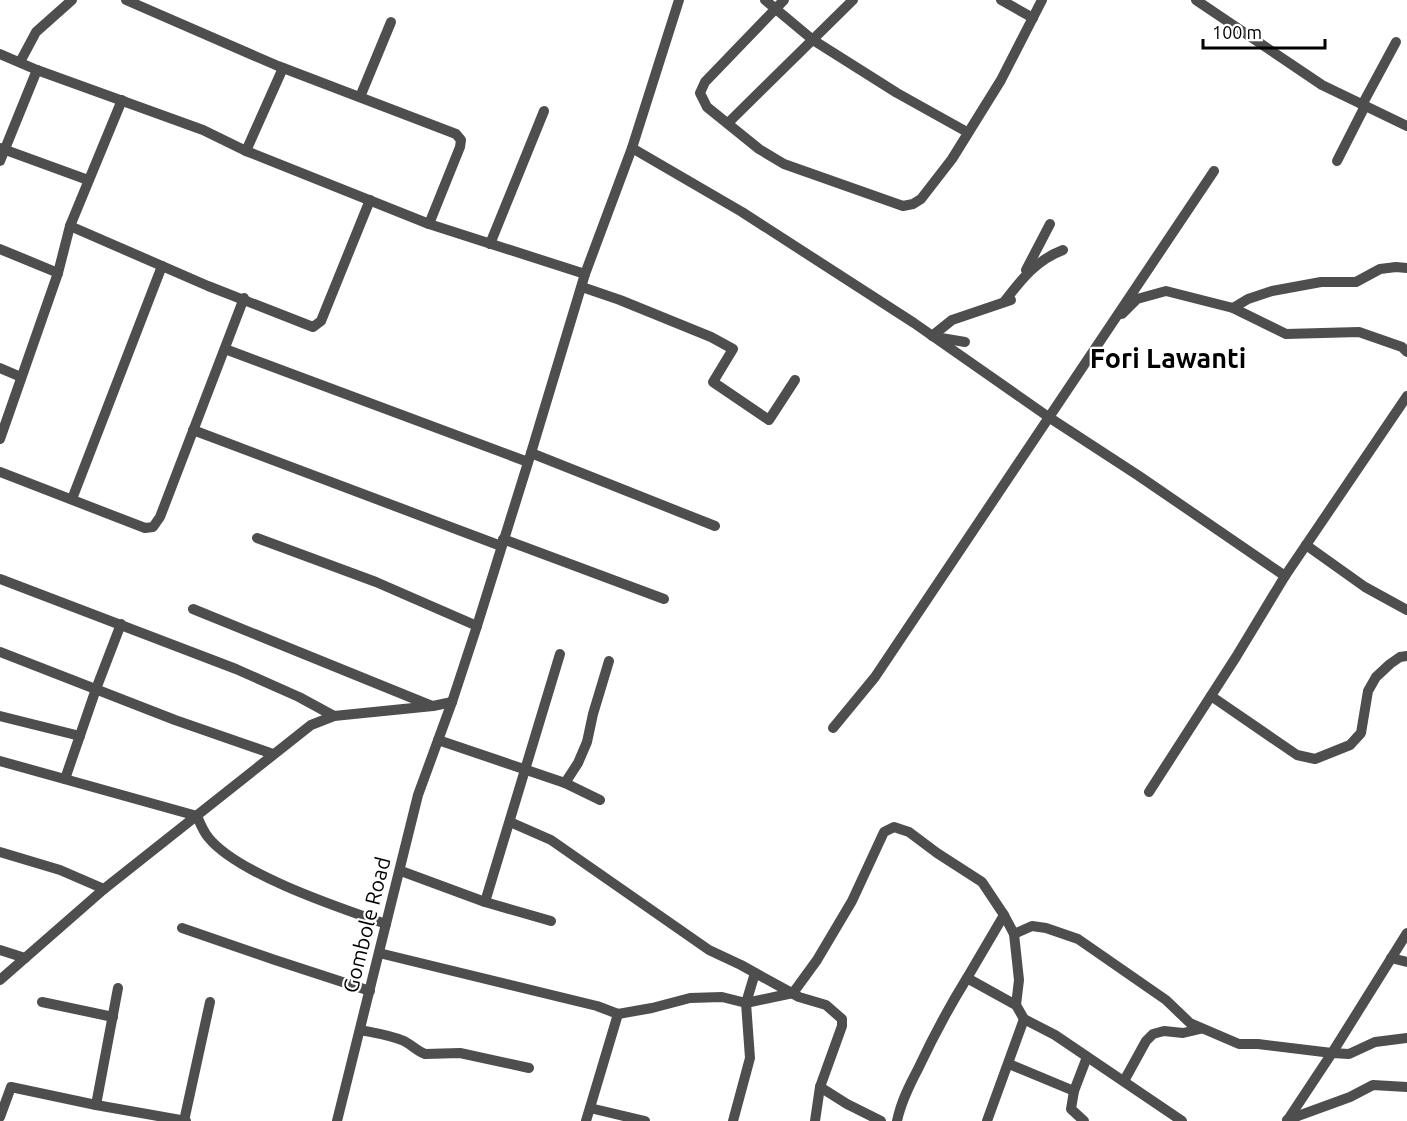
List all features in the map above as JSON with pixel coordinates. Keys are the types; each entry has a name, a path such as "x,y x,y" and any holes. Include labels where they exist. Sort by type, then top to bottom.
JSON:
{"street":[{"path":"20,63 36,32 72,0"},
{"path":"126,0 283,68 456,134 461,140 429,224"},
{"name":"Gombole Road","path":"337,1121 401,871 418,795 477,626 585,274 632,148 679,0"},
{"path":"765,0 813,40 897,93 968,132"},
{"path":"784,0 705,82 700,93 707,107 759,149 784,164 903,206 921,200 952,159 1001,80 1042,0"},
{"path":"728,123 853,0"},
{"path":"1001,0 1033,18"},
{"path":"1196,0 1322,85 1407,126"},
{"path":"360,97 391,22"},
{"path":"1337,161 1396,42"},
{"path":"0,54 37,70 203,130 246,151 429,224 585,274"},
{"path":"246,151 283,68"},
{"path":"0,161 37,70"},
{"path":"0,439 58,273 70,226 80,207 88,180 122,100"},
{"path":"490,244 544,111"},
{"path":"632,148 742,212 932,336 1285,576"},
{"path":"3,149 88,180"},
{"path":"833,728 874,677 1214,171"},
{"path":"70,226 208,286 314,327 321,321 370,200"},
{"path":"932,336 952,320 1007,301 1050,224"},
{"path":"0,249 58,273"},
{"path":"1020,281 1048,255 1063,250"},
{"path":"72,499 162,266"},
{"path":"1233,308 1248,299 1272,291 1321,282 1356,282 1380,269 1407,268"},
{"path":"582,287 711,337 733,349 713,382 769,420 795,380"},
{"path":"1107,328 1137,299 1166,291 1233,308 1286,334 1359,332 1402,347 1407,352"},
{"path":"0,472 145,528 153,527 160,517 244,298"},
{"path":"932,336 964,342"},
{"path":"225,349 714,526"},
{"path":"0,368 21,377"},
{"path":"1149,792 1285,576 1407,396"},
{"path":"193,430 502,543 664,599"},
{"path":"257,538 376,582 477,626"},
{"path":"1306,545 1365,587 1407,610"},
{"path":"0,579 236,669 334,716"},
{"path":"194,609 433,706"},
{"path":"65,779 121,624"},
{"path":"0,652 273,754"},
{"path":"485,902 560,654"},
{"path":"1211,696 1297,755 1315,759 1350,745 1361,733 1368,691 1376,677 1400,657 1407,656"},
{"path":"565,783 578,763 587,742 609,661"},
{"path":"0,980 104,889 311,725 334,716 452,702"},
{"path":"0,716 80,736"},
{"path":"438,740 565,783 600,800"},
{"path":"0,761 197,816 207,836 240,863 338,907 386,924"},
{"path":"510,822 551,840 709,950 794,993 826,1005 842,1019 842,1026 820,1087 815,1121"},
{"path":"380,953 597,1006 618,1014 690,998 722,997 746,1003 794,993 817,960 852,901 884,832 894,827 909,832 982,882 1014,934 1019,980 1016,1005"},
{"path":"0,852 60,870 104,889"},
{"path":"401,871 485,902 550,921"},
{"path":"897,1121 900,1105 951,1001 1004,915"},
{"path":"1014,934 1032,926 1046,928 1078,939 1166,1000 1190,1023 1239,1044 1349,1054 1375,1042 1407,1038"},
{"path":"182,928 370,991"},
{"path":"1287,1121 1407,933"},
{"path":"0,950 25,958"},
{"path":"1391,958 1407,962"},
{"path":"733,1121 750,1058 746,1003 755,973"},
{"path":"967,978 1016,1005 1024,1019 1055,1035 1182,1121"},
{"path":"96,1105 118,988"},
{"path":"42,1002 113,1017"},
{"path":"0,1084 185,1121 210,1002"},
{"path":"586,1121 618,1014"},
{"path":"987,1121 1024,1019"},
{"path":"1124,1081 1146,1041 1153,1034 1164,1030 1183,1033 1200,1029"},
{"path":"360,1030 389,1035 407,1042 425,1054 460,1053 529,1068"},
{"path":"1084,1121 1071,1109 1074,1090 1087,1057"},
{"path":"1009,1064 1074,1090"},
{"path":"1287,1121 1350,1097 1374,1085 1407,1087"},
{"path":"820,1087 881,1121"},
{"path":"0,1117 11,1088"},
{"path":"590,1108 645,1121"}],"district":[{"name":"Fori Lawanti","path":"1168,359"}]}
